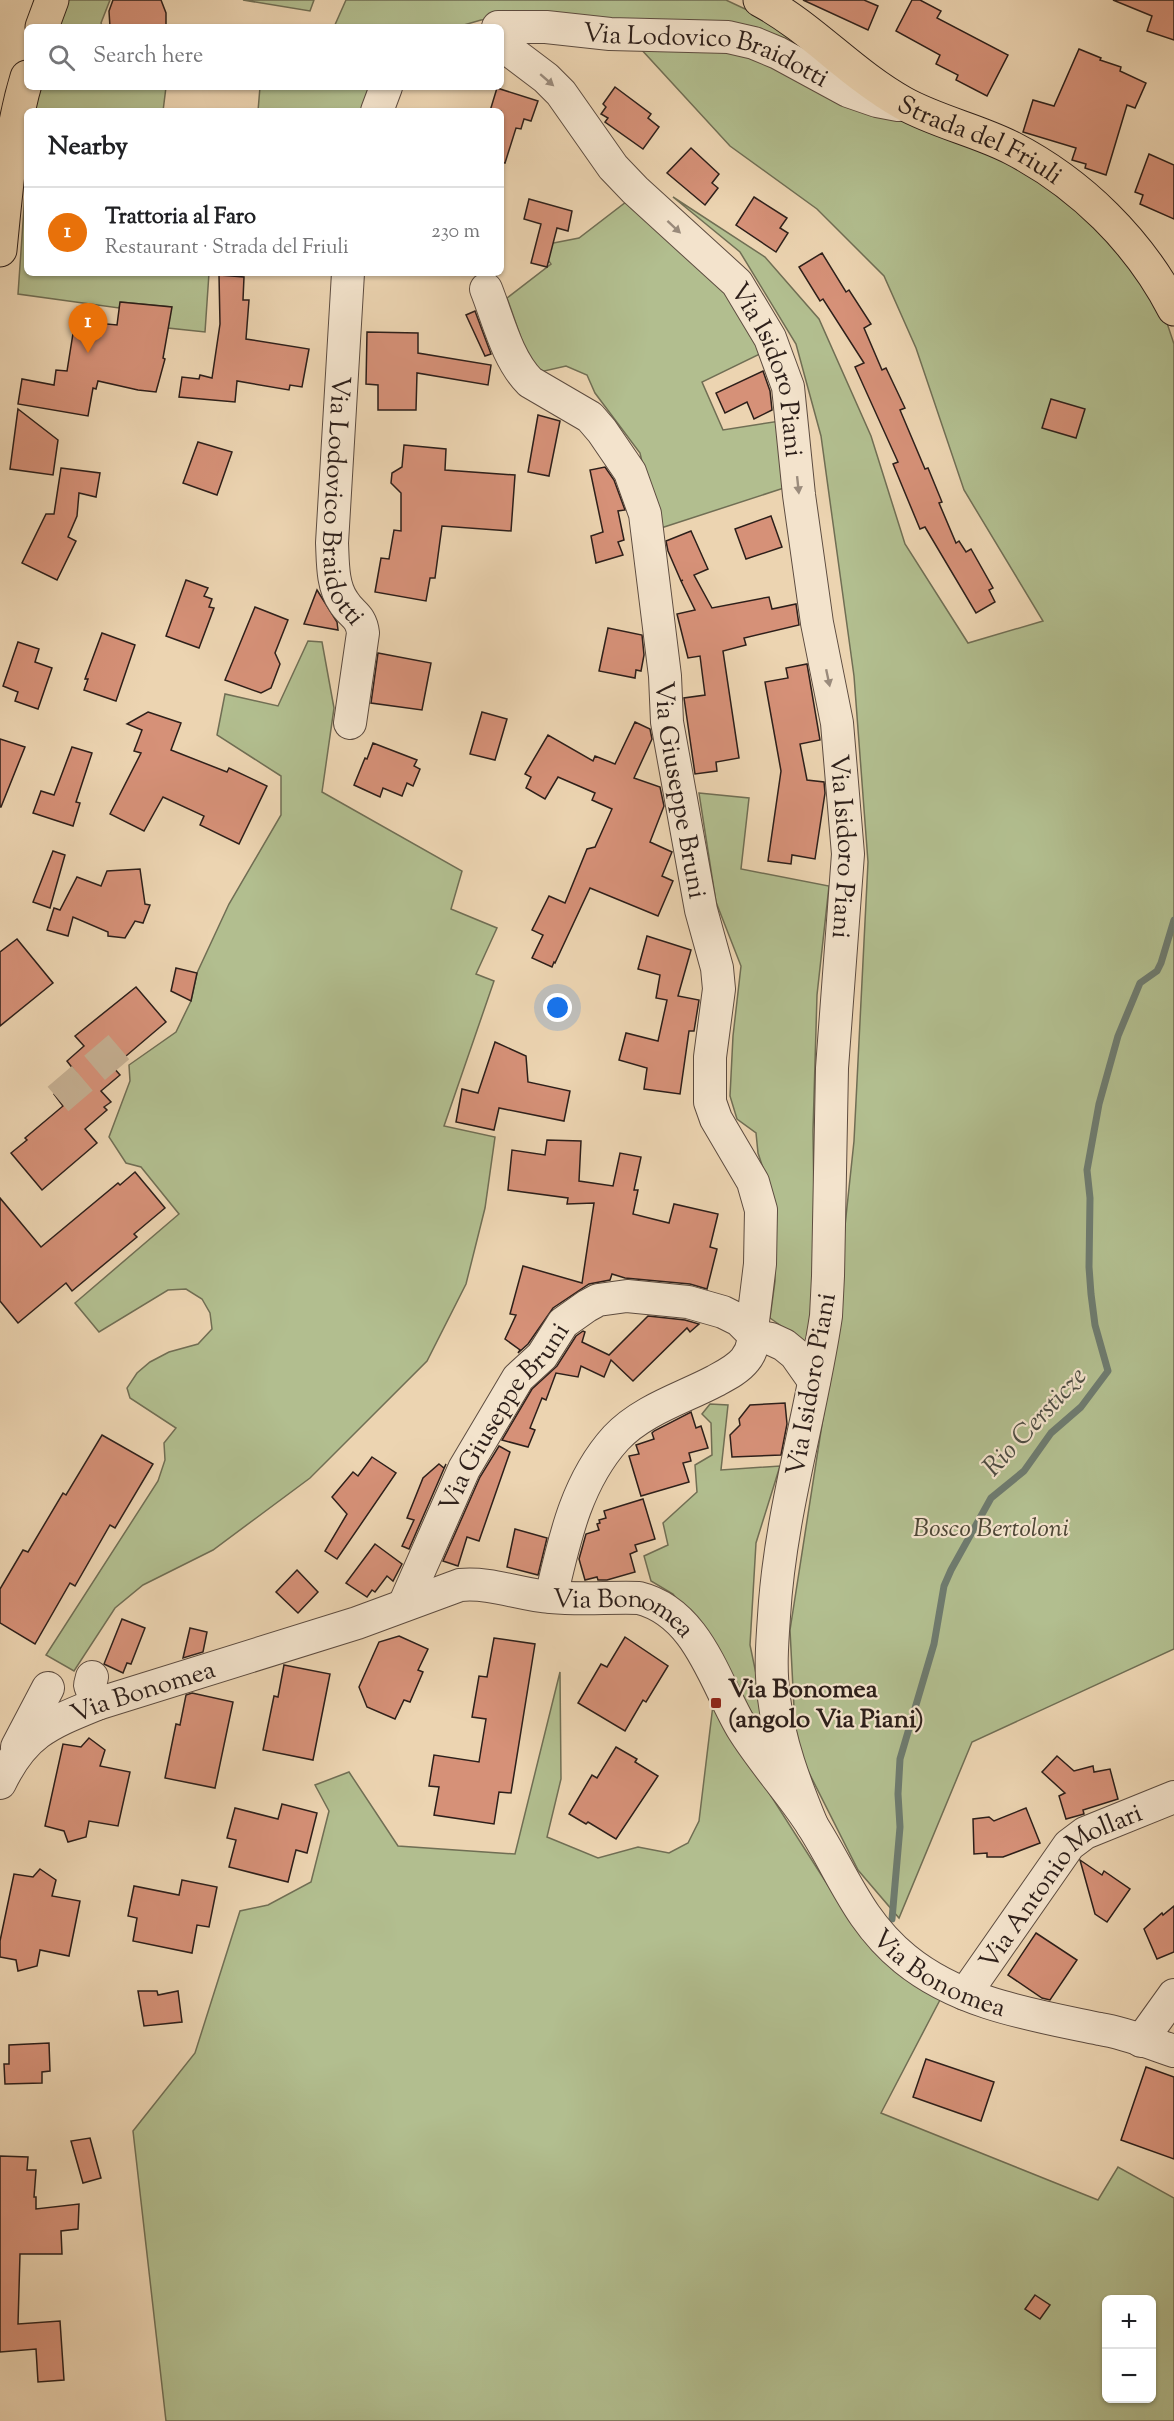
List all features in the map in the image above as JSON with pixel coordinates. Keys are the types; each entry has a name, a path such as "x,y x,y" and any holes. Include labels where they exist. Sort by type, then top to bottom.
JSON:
{"main road":[{"path":"43,24 52,0"},
{"name":"Strada del Friuli","path":"760,0 781,12 852,68 905,103 1012,148 1049,170 1084,198 1134,246 1153,272 1174,309"},
{"path":"0,250 7,176 14,131 24,89"}],"street":[{"name":"Via Lodovico Braidotti","path":"504,27 546,27 610,34 728,37 754,43 778,53 848,91 876,101 898,105 905,103"},
{"name":"Via Isidoro Piani","path":"504,46 546,78 561,93 575,110 596,144 627,183 737,283 770,338 788,387 799,495 817,623 837,723 848,854 832,1068 828,1294 822,1341 778,1562 772,1653 772,1689 776,1714 791,1770 812,1825"},
{"path":"378,108 385,90"},
{"name":"Via Lodovico Braidotti","path":"348,276 332,543 337,588 343,602 362,621 363,633 350,723"},
{"name":"Via Giuseppe Bruni","path":"486,289 522,374 530,382 590,417 603,431 630,472 645,514 665,676 667,722 701,910 717,968 719,989 710,1057 710,1102 720,1127 753,1182 761,1210 760,1264 753,1321 755,1336 746,1359 734,1370 654,1411 617,1437 600,1459 576,1505 551,1597"},
{"name":"Via Giuseppe Bruni","path":"404,1605 464,1469 518,1378 542,1356 563,1323 598,1300 627,1296 670,1299 700,1305 739,1320 755,1336 771,1339 784,1345 795,1354 814,1381"},
{"name":"Via Bonomea","path":"6,1771 31,1738 57,1721 94,1691 336,1630 460,1585 477,1583 551,1597 648,1600 670,1613 688,1632 707,1659 744,1731 812,1825 862,1914 885,1941 906,1960 934,1979 965,1994 1020,2013 1102,2029 1174,2051"},
{"path":"6,1771 48,1688"},
{"name":"Via Antonio Mollari","path":"965,1994 1069,1845 1084,1833 1174,1797"},
{"path":"1141,2041 1174,1995"}],"green space":[{"path":"65,0 110,0 102,24 56,24"},
{"path":"243,0 314,0 310,11"},
{"path":"346,0 726,0 777,24 829,60 809,59 531,16 481,20 467,24 335,24"},
{"name":"Bosco Bertoloni","path":"640,48 742,51 982,147 1066,196 1140,274 1165,317 1174,344 1174,1649 972,1742 899,1918 858,1870 796,1747 790,1630 828,1386 854,1141 868,862 854,676 821,436 796,344 740,252 673,197 765,257 819,319 871,436 905,544 968,643 1043,621 964,490 916,348 884,276 817,209 730,146"},
{"path":"38,90 166,90 163,108 34,108"},
{"path":"260,90 375,90 368,108 258,108"},
{"path":"626,202 722,288 764,352 702,382 723,430 780,421 784,488 658,529 640,453 595,393 587,375 566,366 540,372 525,349 507,298 551,264 538,246 579,238"},
{"path":"24,208 24,276 209,276 205,332 168,328 171,307 121,302 119,308 18,294"},
{"path":"308,641 322,642 334,708 322,792 462,871 451,909 497,928 476,974 494,981 444,1126 495,1137 485,1208 466,1284 427,1361 310,1478 213,1550 143,1585 115,1608 74,1671 46,1655 158,1481 165,1460 164,1443 176,1428 130,1398 127,1388 137,1373 150,1362 169,1352 198,1344 212,1329 210,1313 202,1299 186,1289 168,1290 99,1332 75,1303 179,1214 141,1167 126,1163 109,1137 130,1081 129,1065 176,1032 191,1001 197,973 229,904 281,815 281,776 217,735 225,694 278,706"},
{"path":"699,793 749,798 741,869 829,886 817,995 813,1131 815,1272 806,1352 791,1333 770,1318 775,1281 773,1198 758,1153 756,1133 737,1119 730,1096 733,1036 741,966 716,902"},
{"path":"710,1404 728,1405 721,1470 780,1466 756,1543 750,1645 770,1741 741,1696 713,1644 673,1594 651,1581 644,1556 668,1545 663,1523 697,1492 695,1465 712,1455 711,1423 702,1414"},
{"path":"560,1672 561,1779 547,1837 598,1858 638,1847 669,1853 688,1843 699,1821 713,1705 836,1898 941,1998 881,2113 1098,2200 1118,2167 1174,2198 1174,2421 166,2421 133,2131 195,2053 240,1911 268,1905 311,1882 329,1811 315,1785 349,1772 398,1846 515,1854"}],"building":[{"path":"113,0 161,0 166,13 166,24 110,24 109,11"},
{"path":"803,0 864,0 878,6 868,30"},
{"path":"912,0 920,0 941,11 937,18 1008,55 987,96 956,80 958,75 936,64 940,55 896,31"},
{"path":"1113,0 1174,0 1174,40 1147,31 1152,16"},
{"path":"1079,49 1101,58 1100,60 1121,67 1120,71 1146,83 1135,108 1127,105 1106,175 1085,168 1086,164 1072,160 1076,148 1023,132 1033,100 1054,106"},
{"path":"615,87 651,114 648,118 659,127 643,149 605,122 608,118 601,114 606,107 603,104"},
{"path":"496,90 538,101 531,121 524,119 521,129 516,128 505,163 504,108 491,108"},
{"path":"691,148 719,174 712,183 718,188 705,205 667,173"},
{"path":"1149,154 1174,165 1174,219 1140,204 1143,195 1135,192"},
{"path":"754,197 787,218 780,228 788,233 776,252 736,225"},
{"path":"529,199 572,211 568,231 557,228 547,267 531,263 541,224 524,219"},
{"path":"822,253 846,292 849,290 871,324 864,328 882,370 886,368 905,408 900,410 925,469 928,468 942,502 939,503 956,543 959,541 966,552 971,549 993,588 989,590 995,602 976,613 925,527 920,529 893,464 898,462 855,367 864,363 823,299 820,301 799,267"},
{"path":"219,276 244,277 243,300 249,300 246,339 309,349 302,387 290,385 289,390 237,381 235,402 179,397 182,377 199,379 200,375 212,378 220,324"},
{"path":"120,302 172,307 163,358 165,359 156,392 98,381 96,389 93,388 88,416 18,404 22,379 54,385 56,370 67,371 75,321 117,325"},
{"path":"475,311 491,354 485,356 466,315"},
{"path":"367,332 418,333 418,353 491,365 488,385 417,373 416,410 378,410 378,385 366,384"},
{"path":"763,371 770,391 772,410 754,419 747,402 725,413 716,393"},
{"path":"1051,399 1085,409 1076,438 1042,428"},
{"path":"18,409 58,440 53,475 10,469"},
{"path":"538,415 560,421 549,476 528,472"},
{"path":"198,442 232,452 217,495 183,483"},
{"path":"404,445 446,449 445,470 515,475 511,531 442,526 435,578 430,578 426,601 375,592 381,558 389,559 394,530 401,531 401,493 391,483 392,473 402,467"},
{"path":"605,467 614,480 625,510 618,511 624,540 618,542 623,555 596,563 591,536 603,532 590,470"},
{"path":"61,468 100,473 96,497 79,493 77,516 68,537 76,541 57,580 22,563 46,514 54,514"},
{"path":"771,516 782,547 746,559 735,529"},
{"path":"691,531 708,569 694,575 712,608 769,597 772,609 796,604 799,625 744,638 746,645 723,651 739,758 716,762 717,771 695,774 684,698 705,695 700,656 688,658 677,614 695,610 666,541"},
{"path":"186,580 208,588 204,596 212,599 209,607 214,608 199,648 166,636"},
{"path":"317,590 337,622 338,630 304,624"},
{"path":"255,607 288,620 275,653 280,664 271,688 261,693 225,680"},
{"path":"608,628 642,635 644,655 641,671 636,670 635,678 599,671"},
{"path":"102,633 135,645 116,701 84,690 88,679 85,679"},
{"path":"18,642 39,649 35,662 52,668 38,709 15,701 18,692 3,686"},
{"path":"378,653 431,663 422,710 371,703"},
{"path":"807,664 820,740 800,744 807,780 824,782 825,793 815,859 792,855 791,864 768,861 781,771 765,682 788,678 786,668"},
{"path":"148,712 181,723 171,750 227,772 229,768 267,786 239,844 200,825 204,816 163,797 144,831 110,814 141,753 134,751 142,730 127,724"},
{"path":"482,712 507,719 495,760 470,754"},
{"path":"635,722 650,729 652,739 634,778 660,787 664,806 650,842 672,852 662,876 673,881 658,916 590,888 552,967 532,958 543,935 532,930 549,896 565,903 587,849 595,847 612,809 592,800 595,793 558,777 545,799 526,788 531,777 525,774 548,735 593,761 595,756 615,764"},
{"path":"0,739 25,747 1,807 0,807"},
{"path":"373,743 417,760 414,766 420,769 413,786 407,783 402,796 383,788 380,797 354,785"},
{"path":"72,747 92,753 76,802 80,803 73,826 33,813 41,791 54,795"},
{"path":"53,851 65,855 50,908 33,902"},
{"path":"140,869 145,904 150,905 143,923 135,921 125,938 108,936 108,932 73,917 68,936 47,930 54,908 60,910 77,877 101,886 107,871"},
{"path":"647,936 691,950 678,996 699,1000 694,1031 689,1031 680,1094 644,1089 647,1068 619,1060 626,1033 658,1041 667,1000 656,998 660,975 638,969"},
{"path":"17,939 53,983 0,1026 0,952"},
{"path":"176,968 197,973 191,1001 171,991"},
{"path":"136,987 166,1022 113,1067 120,1075 101,1091 111,1102 104,1107 107,1110 85,1129 97,1143 42,1190 11,1153 63,1106 54,1094 77,1074 67,1061 84,1046 75,1036"},
{"path":"495,1042 526,1056 528,1082 570,1091 564,1121 499,1108 494,1130 456,1122 462,1089 478,1093"},
{"path":"547,1140 581,1141 579,1181 613,1186 620,1153 641,1157 634,1190 638,1190 633,1214 669,1223 674,1204 718,1214 710,1247 717,1249 707,1289 690,1284 625,1278 612,1274 610,1280 589,1284 553,1308 528,1344 518,1353 520,1350 505,1339 516,1315 510,1314 523,1266 582,1283 594,1203 567,1204 568,1198 508,1190 512,1150 545,1155"},
{"path":"135,1172 165,1208 134,1234 137,1237 72,1291 66,1283 18,1323 0,1301 0,1198 41,1247 118,1183 120,1185"},
{"path":"648,1316 699,1324 690,1332 687,1328 633,1381 611,1360 604,1377 581,1366 578,1377 556,1373 546,1400 542,1398 530,1428 535,1430 528,1447 502,1440 532,1389 557,1366 576,1336 585,1332 582,1342 609,1355"},
{"path":"785,1403 787,1424 781,1455 732,1457 730,1435 740,1425 739,1419 750,1405"},
{"path":"691,1412 696,1428 701,1426 708,1448 689,1453 691,1461 683,1463 689,1482 641,1496 629,1456 639,1454 636,1445 654,1439 652,1433 654,1431"},
{"path":"102,1435 153,1464 115,1528 110,1525 75,1586 70,1583 35,1644 0,1623 0,1589 23,1550 28,1552 63,1493 66,1495"},
{"path":"499,1446 510,1452 479,1541 467,1537 458,1566 443,1561 480,1477"},
{"path":"372,1457 396,1473 337,1559 325,1551 347,1514 332,1497 353,1472 358,1476"},
{"path":"439,1464 444,1468 446,1464 409,1549 402,1546 414,1520 407,1518 423,1478"},
{"path":"643,1499 655,1539 635,1545 637,1551 630,1554 635,1572 607,1580 598,1580 597,1577 585,1580 579,1559 586,1534 599,1530 597,1524 600,1523 599,1520 606,1518 604,1511"},
{"path":"515,1529 547,1538 538,1575 507,1567"},
{"path":"375,1544 402,1564 393,1581 387,1576 375,1592 372,1590 367,1597 346,1583"},
{"path":"297,1570 318,1592 298,1613 276,1592"},
{"path":"122,1619 145,1628 131,1664 127,1663 123,1673 104,1664"},
{"path":"190,1628 207,1632 203,1652 183,1658"},
{"path":"399,1636 428,1649 418,1670 423,1672 410,1702 404,1700 395,1719 367,1707 359,1687 379,1642"},
{"path":"625,1637 668,1666 646,1702 643,1700 625,1731 578,1703 601,1664 607,1667"},
{"path":"494,1638 535,1644 511,1793 499,1792 494,1824 434,1815 439,1787 429,1786 434,1755 479,1762 486,1719 472,1717 479,1676 487,1677"},
{"path":"284,1665 330,1674 313,1760 263,1750 274,1696 278,1697"},
{"path":"192,1693 233,1702 215,1788 165,1778 176,1724 180,1725 186,1695"},
{"path":"89,1738 105,1750 100,1766 130,1772 118,1826 89,1821 86,1837 68,1842 64,1831 45,1826 63,1744 81,1747"},
{"path":"616,1747 637,1759 635,1762 658,1776 616,1839 588,1822 586,1824 569,1814 592,1775 597,1778"},
{"path":"1057,1756 1074,1771 1093,1766 1094,1772 1110,1769 1118,1799 1083,1810 1084,1814 1066,1819 1059,1796 1065,1793 1042,1772"},
{"path":"282,1804 317,1813 307,1853 296,1850 288,1882 229,1867 236,1840 227,1838 235,1808 278,1819"},
{"path":"1026,1808 1040,1843 1003,1857 987,1857 987,1853 974,1854 973,1819 989,1817 994,1821"},
{"path":"1080,1860 1102,1875 1104,1871 1130,1889 1107,1922 1095,1914"},
{"path":"40,1869 56,1880 52,1896 80,1901 69,1956 40,1950 37,1966 18,1971 16,1960 0,1957 0,1941 14,1874 33,1877"},
{"path":"182,1880 217,1887 209,1927 197,1925 192,1953 133,1941 137,1918 128,1916 134,1886 179,1895"},
{"path":"1174,1906 1174,1952 1157,1959 1144,1929"},
{"path":"1036,1933 1077,1960 1050,2000 1042,1998 1008,1975"},
{"path":"138,1991 157,1991 158,1995 178,1991 182,2022 144,2026"},
{"path":"49,2043 50,2071 42,2072 42,2083 5,2084 4,2064 9,2064 9,2045"},
{"path":"926,2059 994,2082 981,2121 913,2097"},
{"path":"1146,2067 1174,2077 1174,2159 1121,2140"},
{"path":"90,2138 101,2178 83,2183 71,2141"},
{"path":"0,2156 28,2157 27,2170 36,2170 34,2197 36,2197 36,2209 79,2204 78,2229 61,2231 62,2254 20,2254 18,2324 60,2321 64,2380 38,2382 36,2349 0,2352"},
{"path":"1035,2295 1050,2305 1040,2319 1025,2309"}],"waterway":[{"name":"Rio Cersticze","path":"892,1919 900,1827 898,1794 900,1759 934,1644 944,1586 991,1498 1024,1471 1051,1433 1081,1407 1108,1371 1095,1325 1091,1294 1090,1198 1087,1170 1099,1104 1118,1036 1140,983 1157,971 1161,963 1174,920"}],"tunnel":[{"path":"58,1099 126,1041"}],"place":[{"name":"Trattoria al Faro","path":"88,353"},
{"name":"Via Bonomea (angolo Via Piani)","path":"716,1703"}]}
